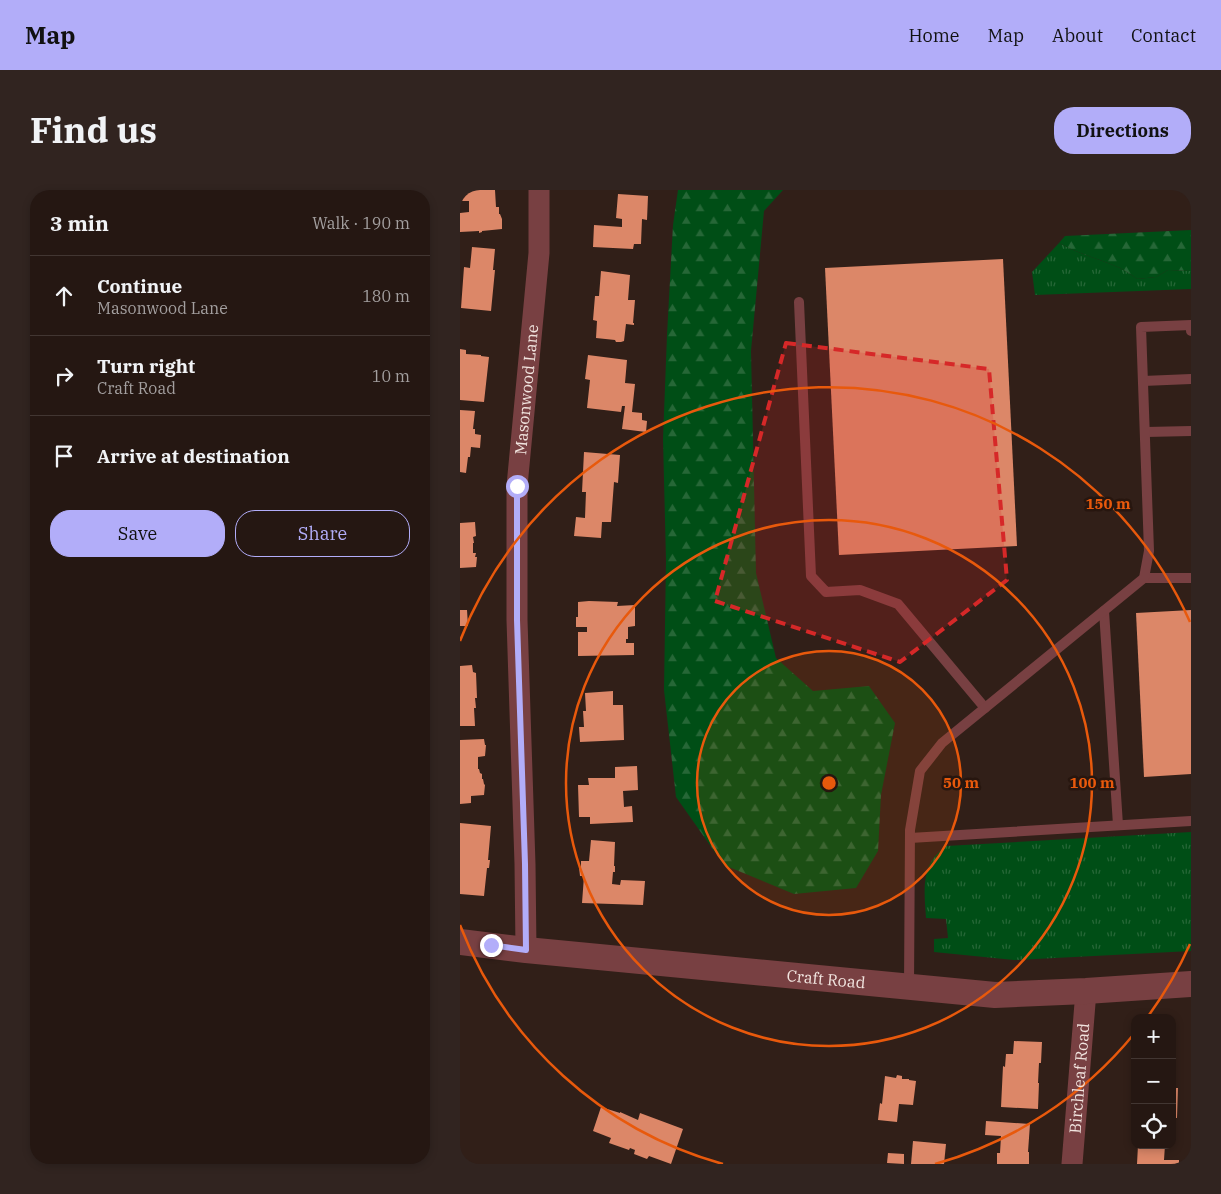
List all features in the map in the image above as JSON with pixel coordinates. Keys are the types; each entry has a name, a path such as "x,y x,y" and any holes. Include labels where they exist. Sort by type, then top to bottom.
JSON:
{"street":[{"name":"Masonwood Lane","path":"526,950 517,620 517,486 539,254 539,190"},
{"name":"Craft Road","path":"460,942 996,995 1191,984"},
{"name":"Birchleaf Road","path":"1072,1164 1086,991"}],"lane":[{"path":"799,302 811,576 826,592 860,590 898,604 985,708"},
{"path":"1144,578 1149,551 1141,328 1191,325 1191,331"},
{"path":"1143,381 1191,380"},
{"path":"1146,432 1191,431"},
{"path":"909,987 910,830 920,771 942,742 1144,578 1191,578"},
{"path":"1104,611 1118,825"},
{"path":"910,838 1191,821"}],"highlighted area":[{"path":"786,343 989,369 1007,580 900,662 715,601"}],"green space":[{"path":"678,190 783,190 764,211 751,351 756,573 776,658 813,691 869,686 895,723 881,795 878,851 856,888 794,894 724,865 676,797 664,690 666,560 663,439 673,225"},
{"path":"1191,230 1191,271 1168,270 1156,277 1137,279 1120,268 1059,243 1065,236"},
{"path":"1059,243 1120,268 1137,279 1156,277 1168,270 1191,271 1191,289 1035,295 1032,272"},
{"path":"1191,832 1191,951 1014,960 934,952 934,939 948,938 946,919 926,918 925,884 927,870 931,861 946,846"}],"building":[{"path":"460,190 495,190 496,207 499,207 502,229 479,233 479,231 460,232 460,213 469,212 469,201 460,201"},
{"path":"618,194 648,196 647,220 642,219 641,244 634,244 633,249 593,247 594,225 622,227 622,219 616,218"},
{"path":"472,247 495,249 491,311 461,308 464,267 470,268"},
{"path":"1003,259 1017,546 839,555 825,268"},
{"path":"601,271 630,275 628,300 635,300 634,325 626,324 624,341 621,342 596,338 597,321 593,320 595,296 599,296"},
{"path":"460,349 466,350 466,354 489,357 484,402 460,400"},
{"path":"588,355 627,360 625,383 635,384 632,412 642,413 642,420 647,421 646,432 622,429 625,406 622,406 621,412 587,408 590,380 585,379"},
{"path":"460,410 475,411 473,429 475,429 475,434 481,435 480,448 471,447 466,473 460,472"},
{"path":"584,452 620,455 618,483 614,482 611,522 602,522 601,538 574,536 576,517 585,518 586,492 582,492"},
{"path":"475,522 476,536 473,537 473,553 476,553 475,557 477,557 476,567 460,568 460,523"},
{"path":"578,602 618,602 617,606 635,605 635,626 628,627 628,639 626,639 626,643 634,643 634,655 578,656 578,632 587,632 587,627 576,627"},
{"path":"460,610 467,610 468,626 460,626"},
{"path":"1191,610 1191,774 1144,777 1136,613"},
{"path":"472,665 473,672 476,673 475,726 460,726 460,666"},
{"path":"613,691 613,705 623,705 624,740 580,742 579,727 584,727 583,711 586,711 585,693"},
{"path":"484,739 486,745 485,756 478,757 478,769 482,774 485,785 484,795 471,796 471,803 460,804 460,740"},
{"path":"637,766 638,790 623,791 624,807 632,806 633,822 590,824 590,817 579,817 578,785 589,785 588,778 615,778 615,767"},
{"path":"460,823 491,826 488,860 490,860 489,868 487,868 484,896 460,894"},
{"path":"591,840 615,842 615,872 613,872 612,884 620,885 621,880 645,881 643,905 582,903 584,876 580,876 579,867 581,867 581,861 589,861"},
{"path":"1014,1041 1042,1042 1041,1063 1039,1063 1038,1109 1001,1107 1003,1066 1005,1067 1006,1054 1013,1054"},
{"path":"897,1075 902,1076 902,1079 916,1081 913,1105 899,1104 897,1122 878,1120 885,1076 896,1078"},
{"path":"1176,1088 1178,1088 1177,1118"},
{"path":"601,1107 620,1112 638,1120 640,1113 683,1129 671,1164 649,1156 647,1159 634,1154 635,1150 630,1148 629,1150 609,1143 611,1138 593,1131"},
{"path":"986,1121 1030,1124 1029,1164 997,1164 997,1153 1000,1153 1001,1136 985,1135"},
{"path":"913,1141 946,1144 944,1164 911,1164"},
{"path":"1138,1149 1165,1149 1164,1160 1179,1160 1179,1164 1137,1164"},
{"path":"888,1153 904,1154 904,1164 887,1163"}],"route":[{"path":"491,945 526,950 517,620 517,486"}]}
